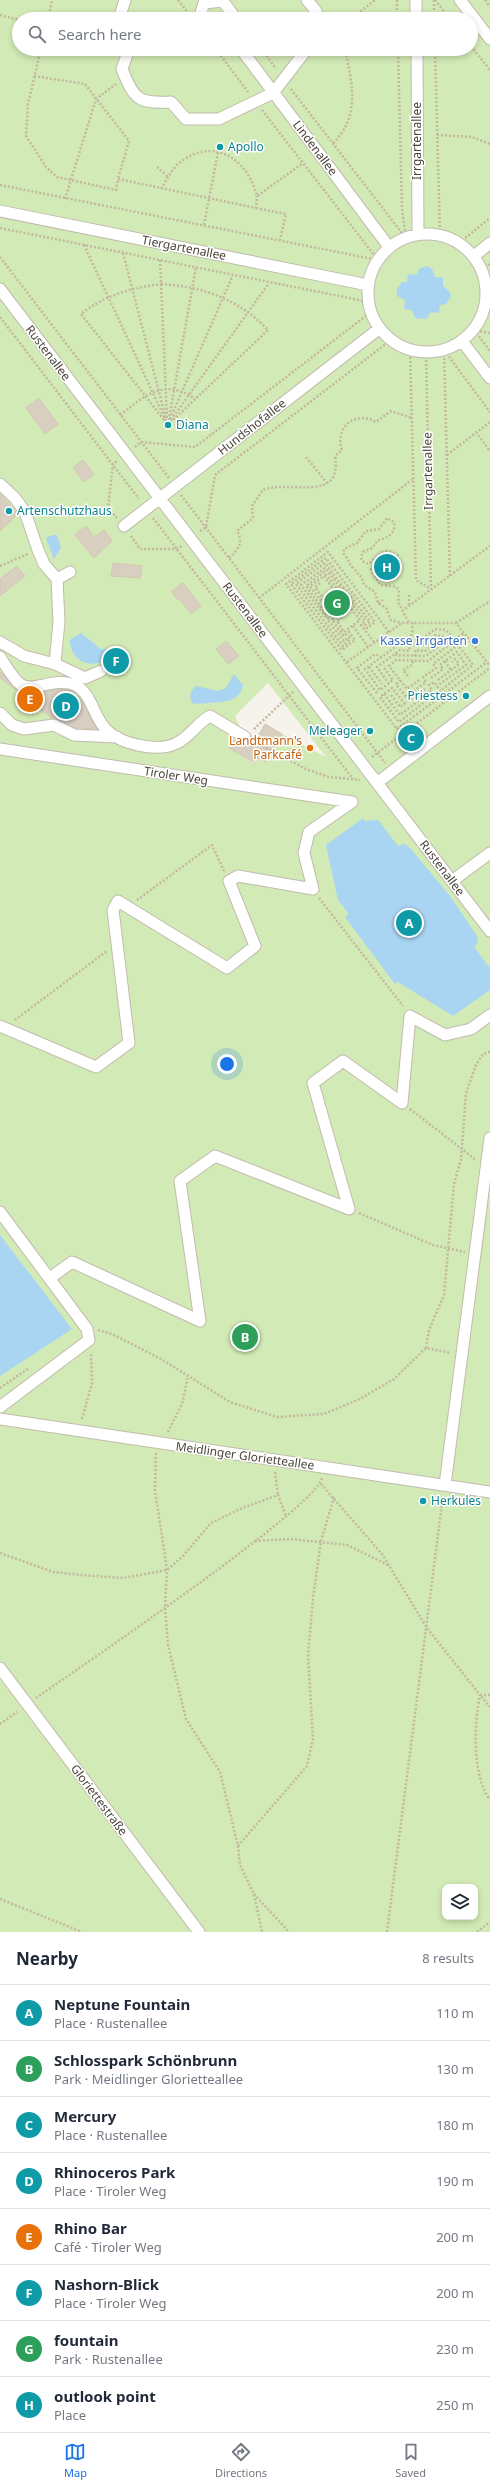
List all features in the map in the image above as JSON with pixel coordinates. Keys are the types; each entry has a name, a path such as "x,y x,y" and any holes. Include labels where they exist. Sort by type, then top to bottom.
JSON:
{"street":[{"path":"121,12 125,0"},
{"path":"307,0 316,12"},
{"path":"416,0 416,12"},
{"path":"460,0 469,12"},
{"path":"198,12 203,2 222,2 230,12"},
{"path":"478,23 490,39"},
{"path":"127,56 122,69 131,92 149,103 171,102 186,119 219,119 256,103 274,93 302,56"},
{"name":"Lindenallee","path":"246,56 389,247"},
{"name":"Irrgartenallee","path":"417,56 418,234"},
{"name":"Tiergartenallee","path":"0,211 368,285"},
{"path":"418,234 440,235 459,243 486,267 488,282 487,308 474,330 462,341 444,350 426,352 410,349 392,340 380,328 370,307 368,285 378,260 389,247 405,237 418,234"},
{"path":"474,256 490,243"},
{"name":"Rustenallee","path":"0,289 490,931"},
{"name":"Hundshofallee","path":"124,526 380,328"},
{"path":"462,341 490,378"},
{"path":"0,484 25,512 44,564 57,579 60,620 55,664"},
{"path":"57,579 70,572"},
{"path":"0,642 36,660 55,664 85,678 101,671"},
{"path":"0,657 24,687 33,688 45,683 59,681 76,686 90,701 105,729 117,737"},
{"path":"377,783 490,696"},
{"path":"0,713 12,725 24,729 54,725 74,735 117,737 155,747 171,746 185,739 210,716 245,737"},
{"name":"Tiroler Weg","path":"0,750 352,802 310,832 304,853 313,889"},
{"path":"452,881 490,853"},
{"path":"3,1027 96,1068 129,1043 113,910 118,902 227,968 255,946 229,880 238,876 313,889"},
{"path":"402,1103 410,1016 445,1035 471,1029 490,1014"},
{"path":"349,1209 313,1083 343,1061 402,1103"},
{"path":"445,1485 490,1138"},
{"path":"50,1278 72,1262 200,1321 180,1181 215,1156 349,1209"},
{"path":"0,1212 50,1278 88,1334 0,1407"},
{"name":"Meidlinger Glorietteallee","path":"0,1419 490,1492"},
{"name":"Gloriettestraße","path":"0,1668 199,1932"}],"path":[{"path":"49,12 52,0"},
{"path":"178,0 190,12"},
{"path":"360,12 375,0"},
{"path":"397,0 397,12"},
{"path":"434,0 434,12"},
{"path":"434,0 444,12"},
{"path":"485,0 490,7"},
{"path":"0,15 12,18"},
{"path":"478,55 490,70"},
{"path":"34,76 85,84 129,141 116,190 69,181 57,177 46,167 26,136 28,104 34,76 39,56"},
{"path":"221,56 302,164 378,260"},
{"path":"267,56 405,237"},
{"path":"333,144 345,129 352,105 353,82 347,56"},
{"path":"398,56 402,209 405,237"},
{"path":"435,56 440,235"},
{"path":"65,199 69,181 96,99 125,77"},
{"path":"437,135 472,137 490,144"},
{"path":"161,189 177,165 190,157 204,152 218,152 241,163 251,176 257,196 256,208"},
{"path":"204,226 218,152"},
{"path":"257,196 302,164"},
{"path":"157,167 168,177"},
{"path":"118,179 286,214 280,240"},
{"path":"0,185 378,260"},
{"path":"459,243 490,218"},
{"path":"0,228 232,274 370,307"},
{"path":"84,245 168,425"},
{"path":"123,253 168,425"},
{"path":"0,257 392,772"},
{"path":"160,260 168,425"},
{"path":"168,425 196,267"},
{"path":"168,425 232,274"},
{"path":"168,425 269,283"},
{"path":"161,284 192,288 222,297 248,312 268,330 168,425 81,314 108,297 132,289 161,284"},
{"path":"370,307 195,447 141,442 112,464 108,508 124,526 140,549 177,549 206,527 215,475 392,340"},
{"path":"0,317 353,779"},
{"path":"474,330 490,333"},
{"path":"474,330 490,351"},
{"path":"410,349 416,580 431,589"},
{"path":"444,350 490,412"},
{"path":"444,350 450,577"},
{"name":"Irrgartenallee","path":"426,352 431,589"},
{"path":"120,415 145,396 158,389 182,392 195,399"},
{"path":"229,558 239,547 240,536 237,531 253,518 252,506 263,490 288,486 314,488 327,483 334,472 334,456 342,450 340,435 349,422 354,419 365,417 376,422 391,411 412,418"},
{"path":"447,455 490,422"},
{"path":"476,432 490,451"},
{"path":"306,457 327,483"},
{"path":"259,598 413,479"},
{"path":"386,586 388,580 400,570 398,556 390,552 382,552 368,564 362,561 361,557 363,552 372,548 378,540 390,534 395,525 394,522 387,518 376,531 366,531 357,543 344,549 343,553 350,561 353,568 362,575 364,585 375,592 378,603 386,608 391,620 402,623 456,623 490,601"},
{"path":"390,534 393,537"},
{"path":"402,611 490,546"},
{"path":"0,566 38,550"},
{"path":"389,632 328,552 286,584 397,729 487,662"},
{"path":"381,567 378,569 382,579 394,571 396,564 391,558 382,557 371,569 376,582 380,585 399,588 400,593 398,602 402,611 411,623 411,640"},
{"path":"334,591 324,576 310,586 332,615 327,619 344,641 349,637 350,640 343,646 296,584 325,563 350,594 347,596 324,568 301,585 324,616 327,615 306,586 324,572 346,601 351,597 356,603 370,622 365,625 367,628 375,622 326,558 291,584 342,650 355,640 349,632 344,636 332,620 350,607 360,620 344,632 336,621 342,617"},
{"path":"320,583 315,587 325,597 336,616"},
{"path":"409,595 409,606"},
{"path":"378,603 383,600"},
{"path":"345,606 351,602 365,621 361,624 374,642"},
{"path":"347,662 402,623"},
{"path":"363,764 490,667 456,623"},
{"path":"353,626 368,647"},
{"path":"384,668 393,680 380,690 365,669 398,645 403,645 404,639 421,640 435,629 446,630 451,636 426,656 393,655"},
{"path":"419,680 407,689 389,666 396,660 428,661 464,633"},
{"path":"389,684 376,667 400,650 409,651 410,645 423,645 436,635 444,637 425,650 415,650 415,656"},
{"path":"384,694 400,715 432,690 429,686 434,682 440,691 473,666 458,645 433,664 436,668 423,677 426,682 406,697 396,684 400,681"},
{"path":"431,678 443,669 440,665 457,652 466,665 437,686"},
{"path":"377,694 357,668 375,654 381,657"},
{"path":"115,658 119,662 118,666 111,669 108,662 115,658"},
{"path":"438,680 459,664 455,659 452,662"},
{"path":"408,676 403,670 412,665 413,661"},
{"path":"445,661 451,670"},
{"path":"369,666 382,684"},
{"path":"245,737 301,684"},
{"path":"385,687 388,691"},
{"path":"405,704 392,688 380,697 399,722 436,693"},
{"path":"391,695 400,707 425,689"},
{"path":"264,747 306,769 328,777 377,783"},
{"path":"127,907 212,845 229,880"},
{"path":"313,889 410,1016"},
{"path":"3,1027 107,950 117,947"},
{"path":"78,1431 87,1407 92,1383 88,1334 112,1334 188,1376 230,1402 277,1417 324,1414 360,1399 394,1379 426,1348 429,1330 444,1295 454,1184 462,1150 468,1082 483,1054 490,1052"},
{"path":"402,1103 486,1167"},
{"path":"349,1209 396,1231 448,1249 475,1253"},
{"path":"426,1348 452,1354"},
{"path":"163,1444 182,1404 188,1376"},
{"path":"276,1460 275,1470 278,1495 286,1516"},
{"path":"154,1463 155,1490 167,1570 165,1607 168,1645 182,1709 196,1736 220,1772 238,1846 240,1865 254,1894 262,1932"},
{"path":"0,1724 255,1541 286,1516 321,1484 324,1467"},
{"path":"321,1484 334,1497 389,1565 427,1628 490,1707"},
{"path":"387,1932 445,1485"},
{"path":"0,1553 52,1572 81,1575 123,1578 167,1570 182,1557 211,1523 240,1509 278,1495"},
{"path":"238,1846 307,1766 313,1739 308,1656 321,1541 334,1497"},
{"path":"255,1541 291,1539 347,1544 389,1565"},
{"path":"480,1695 490,1695"},
{"path":"480,1695 478,1707 478,1768 480,1783 490,1800"},
{"path":"254,1894 289,1932"},
{"path":"0,1899 82,1932"},
{"path":"477,1932 490,1922"}],"green space":[{"path":"0,0 490,0 490,1932 0,1932","holes":["268,683 326,757 282,734 278,741 276,740 266,762 256,757 253,763 229,748 241,729 235,716"]}],"water":[{"path":"427,266 432,269 435,277 443,278 443,286 449,291 451,296 446,304 440,305 439,313 431,312 426,319 415,318 412,310 404,309 405,300 397,296 397,289 402,282 407,282 408,274 417,275 419,269"},
{"path":"52,535 57,535 61,548 54,559 46,538"},
{"path":"81,633 101,649 111,649 112,656 104,661 91,664 80,660 73,652 70,640"},
{"path":"234,674 243,685 241,691 234,698 218,702 198,704 192,703 191,693 196,686 218,691 226,688"},
{"path":"363,818 365,821 378,820 398,846 404,844 410,848 450,896 477,936 478,943 474,947 490,968 490,990 453,1016 398,982 395,984 345,917 349,914 338,900 326,845"},
{"path":"0,1235 72,1329 0,1376"}],"building":[{"path":"39,398 58,424 45,434 26,408"},
{"path":"83,460 94,474 84,482 73,468"},
{"name":"Artenschutzhaus","path":"0,494 18,514 0,531"},
{"path":"86,526 94,537 104,530 112,541 94,558 75,535"},
{"path":"113,563 142,566 140,578 111,576"},
{"path":"17,566 25,576 0,596 0,579"},
{"path":"183,583 201,606 191,614 180,600 176,598 172,591"},
{"path":"226,641 239,656 228,664 216,649"},
{"path":"1,672 15,689 24,693 59,689 72,691 82,702 97,729 76,728 52,718 36,706 22,707 22,695 0,678"},
{"path":"265,724 282,734 266,762 256,757 253,762 229,748 235,739 252,746"}],"place":[{"name":"Apollo","path":"220,147"},
{"name":"Diana","path":"168,425"},
{"name":"Artenschutzhaus","path":"9,511"},
{"name":"outlook point","path":"387,567"},
{"name":"fountain","path":"337,603"},
{"name":"Kasse Irrgarten","path":"475,641"},
{"name":"Nashorn-Blick","path":"116,661"},
{"name":"Priestess","path":"466,696"},
{"name":"Rhino Bar","path":"30,699"},
{"name":"Rhinoceros Park","path":"66,706"},
{"name":"Meleager","path":"370,731"},
{"name":"Mercury","path":"411,738"},
{"name":"Landtmann's Parkcafé","path":"310,748"},
{"name":"Neptune Fountain","path":"409,923"},
{"name":"Schlosspark Schönbrunn","path":"245,1337"},
{"name":"Herkules","path":"423,1501"}]}
